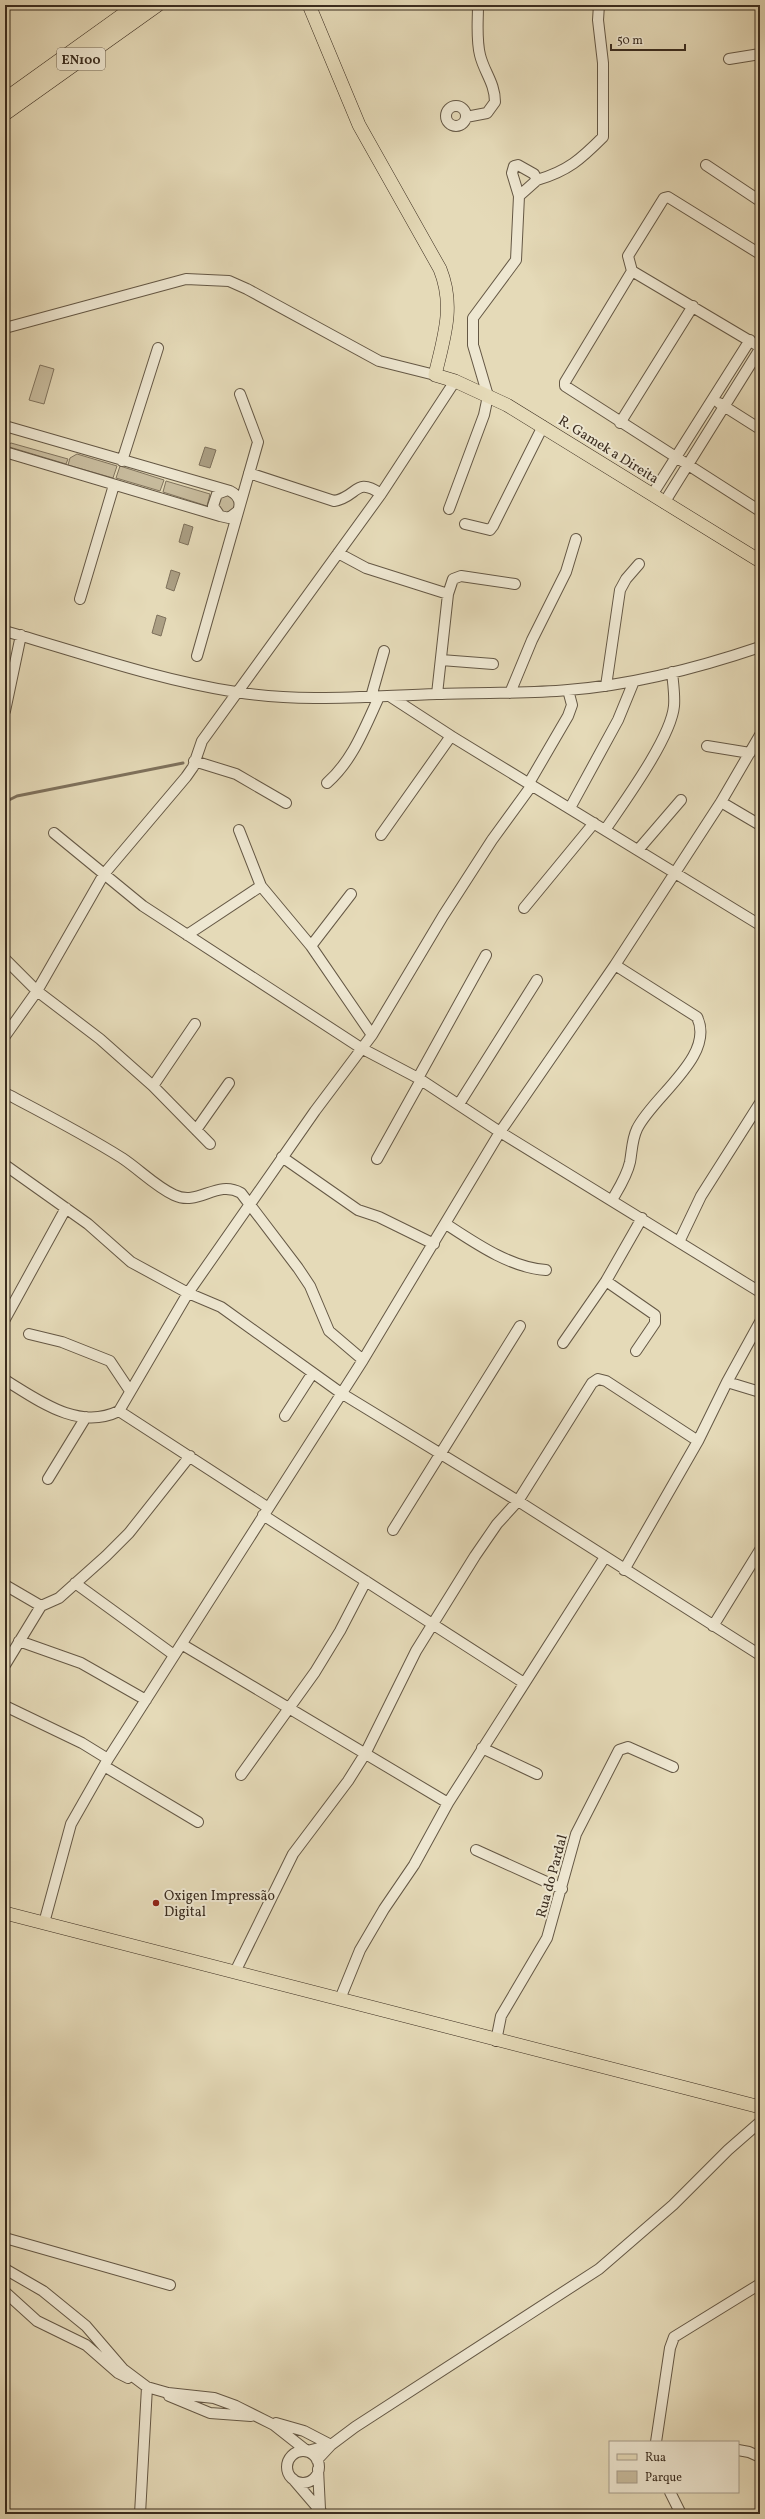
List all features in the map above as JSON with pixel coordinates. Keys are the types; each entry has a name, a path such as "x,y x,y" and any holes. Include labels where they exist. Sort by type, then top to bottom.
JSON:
{"main road":[{"name":"EN100","path":"5,99 136,5"},
{"name":"EN100","path":"5,114 158,5"},
{"path":"309,5 359,125 432,255 446,283 449,298 446,328 435,375"},
{"name":"R. Gamek a Direita","path":"435,375 455,381 488,396 543,426 664,503 760,561"},
{"path":"5,1913 760,2108"}],"street":[{"path":"466,117 487,113 495,102 492,80 485,69 477,41 478,5"},
{"path":"519,196 537,180 556,174 578,162 603,137 603,63 598,20 599,5"},
{"path":"728,59 760,54"},
{"path":"706,165 760,201"},
{"path":"449,509 484,415 488,396 473,345 471,326 477,311 516,260 519,196 512,173 514,166 524,166 534,174 537,180"},
{"path":"664,503 725,407 760,348 750,340 632,271 629,261 630,251 666,197 670,198 760,254"},
{"path":"632,271 564,382 566,388 760,511"},
{"path":"5,328 186,279 229,281 247,288 379,361 435,375"},
{"path":"620,423 693,306"},
{"path":"652,495 750,340"},
{"path":"122,461 158,348"},
{"path":"5,1036 37,991 104,874 176,791 193,767 202,741 381,494 455,381"},
{"path":"197,656 232,531 240,508 258,436 240,394"},
{"path":"713,399 760,429"},
{"path":"5,426 228,491 239,500 240,508"},
{"path":"465,524 490,530 543,426"},
{"path":"5,452 223,517 232,516 240,508"},
{"path":"249,473 334,501 347,498 358,487 363,486 369,486 381,494"},
{"path":"80,599 114,485"},
{"path":"232,531 232,525 214,510 213,502 217,494 228,491 237,491 246,485"},
{"path":"510,693 532,640 566,572 576,539"},
{"path":"338,553 366,568 448,594"},
{"path":"606,686 620,590 626,579 639,564"},
{"path":"437,694 450,583 456,577 515,584"},
{"path":"5,631 161,675 238,692 316,698 510,693 568,690 606,686 672,672 760,647"},
{"path":"5,711 21,636"},
{"path":"327,783 339,772 352,755 375,697 384,651"},
{"path":"441,660 493,664"},
{"path":"605,830 666,732 674,707 672,672"},
{"path":"570,808 618,720 634,681"},
{"path":"5,1380 58,1411 74,1416 110,1415 118,1411 188,1293 282,1158 361,1048 372,1035 447,910 492,840 531,784 568,716 572,705 568,690"},
{"path":"391,697 451,736 760,925"},
{"path":"44,1924 71,1824 106,1762 174,1655 183,1644 265,1511 363,1360 500,1132 615,965 721,802 760,735"},
{"path":"381,835 451,736"},
{"path":"707,746 750,753"},
{"path":"194,761 236,774 286,802"},
{"path":"638,850 681,800"},
{"path":"721,802 760,825"},
{"path":"524,908 594,823"},
{"path":"240,830 261,886 312,946 372,1035"},
{"path":"54,833 143,906 187,935 361,1048 419,1079 500,1132 760,1292"},
{"path":"187,935 261,886"},
{"path":"312,946 351,894"},
{"path":"377,1159 486,955"},
{"path":"5,959 37,991 100,1039 152,1086 210,1144"},
{"path":"612,1200 626,1175 636,1129 690,1061 701,1038 701,1029 697,1017 615,965"},
{"path":"459,1104 537,980"},
{"path":"152,1086 195,1024"},
{"path":"196,1130 229,1083"},
{"path":"5,1092 89,1138 175,1196 193,1197 224,1187 232,1188 241,1193 310,1286 329,1331 363,1360"},
{"path":"679,1242 701,1196 760,1103"},
{"path":"282,1158 346,1203 434,1244"},
{"path":"5,1165 88,1224 131,1262 188,1293 221,1307 341,1394 518,1501 624,1570 760,1655"},
{"path":"5,1319 66,1208"},
{"path":"563,1343 606,1281 642,1218"},
{"path":"446,1224 476,1243 508,1259 533,1269 546,1270"},
{"path":"606,1281 655,1314 655,1323 636,1351"},
{"path":"624,1570 698,1441 727,1382 760,1322"},
{"path":"393,1530 520,1326"},
{"path":"29,1334 62,1342 110,1361 130,1391"},
{"path":"285,1416 312,1374"},
{"path":"235,1972 293,1854 348,1781 365,1754 399,1684 474,1556 497,1524 518,1501 586,1391 598,1379 606,1381 698,1441"},
{"path":"727,1382 760,1392"},
{"path":"118,1411 190,1456 265,1511 432,1626 524,1683"},
{"path":"48,1479 86,1416"},
{"path":"5,1665 41,1606 59,1598 129,1533 190,1456"},
{"path":"713,1626 760,1550"},
{"path":"340,1999 360,1950 414,1865 448,1803 605,1557"},
{"path":"241,1775 290,1709 340,1631 366,1581"},
{"path":"75,1583 174,1655"},
{"path":"5,1585 41,1606"},
{"path":"19,1641 81,1663 146,1700"},
{"path":"183,1644 448,1803"},
{"path":"5,1706 82,1743 106,1762 198,1822"},
{"name":"Rua do Pardal","path":"496,2040 501,2016 547,1938 576,1834 619,1750 628,1747 673,1767"},
{"path":"482,1748 537,1774"},
{"path":"476,1850 562,1888"},
{"path":"321,2511 292,2478 287,2469 289,2459 297,2452 307,2451 332,2444 599,2269 673,2205 728,2150 760,2122"},
{"path":"5,2238 170,2286"},
{"path":"5,2269 43,2291 86,2326 123,2369 147,2386 168,2393 214,2398 258,2417 282,2430 307,2451 318,2464 321,2511"},
{"path":"656,2441 670,2348 674,2337 760,2284"},
{"path":"5,2292 46,2327 86,2345 118,2373 210,2413 258,2417 304,2431 332,2444"},
{"path":"140,2514 147,2386"},
{"path":"292,2478 300,2482 310,2480 318,2464 332,2444"},
{"path":"739,2450 749,2452 760,2458"},
{"path":"670,2493 681,2514"}],"green space":[{"path":"40,365 54,369 44,404 29,400"},
{"path":"11,443 68,459 66,464 6,446"},
{"path":"77,454 117,466 113,478 68,465 70,458"},
{"path":"120,466 164,480 160,491 116,478"},
{"path":"166,481 210,494 207,506 163,492"},
{"path":"226,495 232,498 235,504 232,510 226,513 220,510 217,504 220,498"}],"shaded area":[{"path":"205,447 216,450 210,468 199,465"},
{"path":"184,524 193,527 188,545 179,542"},
{"path":"171,570 180,573 174,591 166,588"},
{"path":"157,615 166,618 161,636 152,633"}],"waterway":[{"path":"5,802 17,796 183,763"}],"place":[{"name":"Oxigen Impressão Digital","path":"156,1903"}]}
